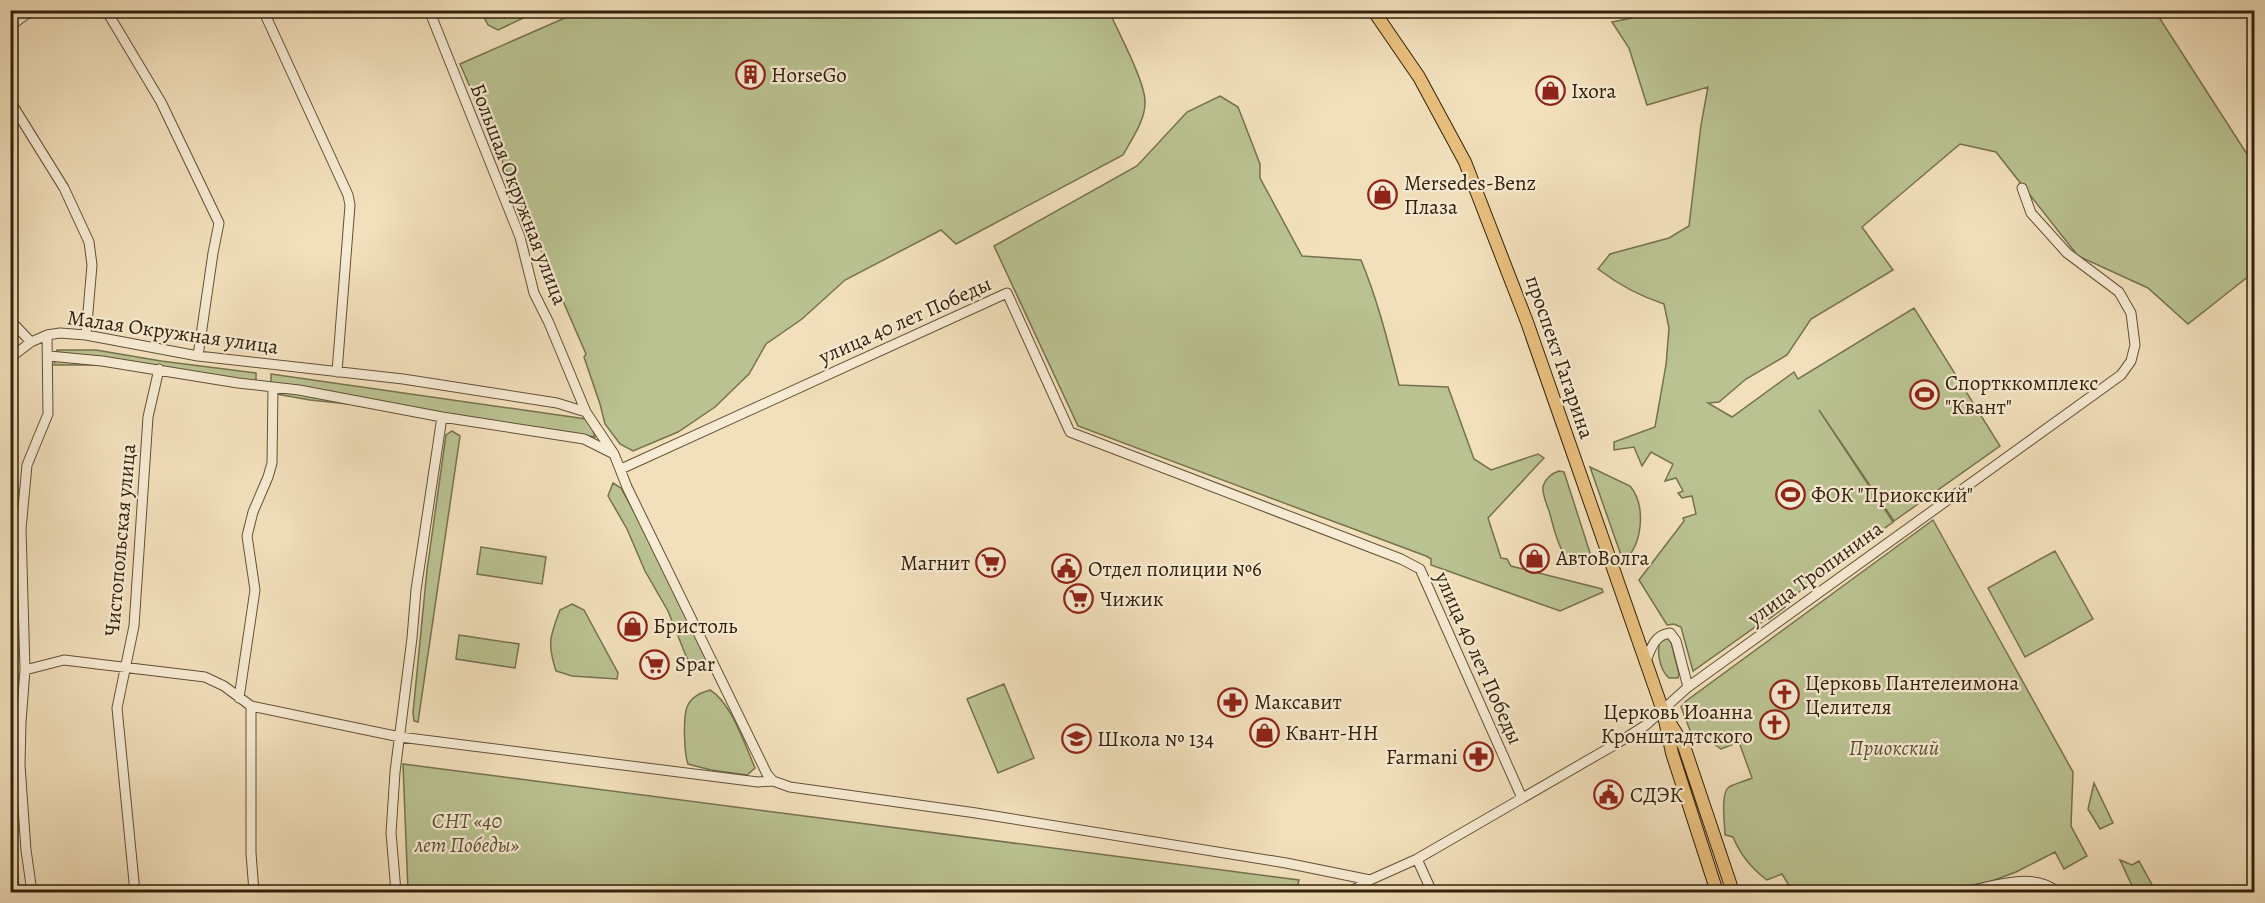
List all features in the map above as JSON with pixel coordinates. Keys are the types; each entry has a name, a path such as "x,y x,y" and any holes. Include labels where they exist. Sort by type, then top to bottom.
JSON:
{"main road":[{"name":"проспект Гагарина","path":"1373,10 1419,77 1465,162 1527,322 1663,711 1672,753 1717,892"},
{"name":"проспект Гагарина","path":"1663,711 1684,746 1733,892"}],"street":[{"path":"10,26 32,10"},
{"path":"106,10 160,102 219,223 198,356"},
{"path":"263,10 348,195 350,205 337,372"},
{"name":"Большая Окружная улица","path":"429,10 520,237 534,293 564,357 586,412 614,454 621,469"},
{"path":"10,101 64,188 89,242 92,265 86,335"},
{"name":"улица Тропинина","path":"1350,892 1416,859 1646,725 1688,687 2121,375 2131,361 2136,345 2131,313 2119,292 2067,253 2031,213 2022,188"},
{"name":"улица 40 лет Победы","path":"621,469 1007,293 1070,432 1401,559 1420,569 1522,798"},
{"path":"10,320 31,342"},
{"name":"Малая Окружная улица","path":"10,357 31,342 47,335 60,333 86,335 198,356 403,379 522,397 557,403 586,412"},
{"path":"32,892 26,850 20,765 25,670 21,529 27,465 48,414 47,335"},
{"path":"49,356 159,369 273,388 319,393 442,417 584,439 614,454"},
{"name":"Чистопольская улица","path":"135,892 117,708 134,626 148,417 159,369"},
{"path":"239,698 255,590 247,536 253,512 272,463 273,388"},
{"path":"396,892 391,833 400,737 416,590 442,417"},
{"path":"621,469 627,487 719,676 767,774 773,781 789,788 987,815 1275,862 1370,880"},
{"path":"1645,663 1656,639 1662,634 1671,633 1676,640 1688,687"},
{"path":"25,670 64,660 205,677 224,686 251,706 400,737 758,782 773,781"},
{"path":"251,706 251,853 254,892"},
{"path":"1416,859 1432,892"},
{"path":"1961,892 2022,881 2049,885 2058,892"}],"green space":[{"path":"583,10 1109,11 1141,83 1145,103 1143,117 1123,155 956,244 941,230 845,280 802,319 766,344 749,374 715,407 678,432 633,451 620,444 605,424 584,357 586,354 460,64"},
{"path":"481,11 538,11 498,30 488,25"},
{"path":"1667,11 2155,11 2254,165 2254,272 2188,324 2148,288 2078,256 1996,152 1960,144 1862,227 1893,270 1811,319 1787,355 1746,379 1719,402 1708,403 1732,417 1794,372 1798,379 1914,308 2000,446 1894,521 1819,410 1893,522 1783,604 1785,607 1769,619 1766,617 1765,620 1693,671 1681,627 1674,624 1667,625 1639,580 1684,521 1683,518 1696,514 1692,496 1682,498 1678,493 1683,491 1676,478 1665,481 1673,464 1651,452 1642,466 1634,447 1614,450 1614,442 1655,427 1666,365 1669,328 1664,304 1630,289 1598,269 1610,254 1669,238 1689,226 1708,87 1647,105 1629,48 1612,22"},
{"path":"1220,96 1238,107 1260,164 1260,178 1302,256 1361,260 1378,306 1399,385 1448,387 1474,459 1491,470 1538,454 1544,458 1488,518 1501,558 1507,559 1511,566 1602,589 1603,592 1560,611 1431,565 1431,559 1426,556 1078,426 994,246 1137,166 1187,112"},
{"path":"57,350 96,350 256,373 256,388 107,365 54,365"},
{"path":"271,374 586,419 595,437 446,414 310,400 271,393"},
{"path":"452,431 460,436 418,722 414,721 413,713 427,570 446,435"},
{"path":"1590,467 1630,486 1635,494 1640,513 1639,534 1636,544 1625,560 1622,558"},
{"path":"1559,471 1564,472 1592,559 1583,565 1575,565 1563,552 1544,497 1545,481"},
{"path":"613,483 621,488 640,523 709,664 701,670 694,669 686,656 668,611 645,571 627,529 608,496"},
{"name":"Приокский","path":"1933,520 2073,772 2071,826 2087,856 2064,869 2055,852 2016,872 1989,882 1936,892 1793,892 1782,874 1767,880 1762,876 1751,866 1733,837 1725,835 1726,790 1752,778 1739,742 1721,749 1708,740 1693,738 1681,707 1686,701"},
{"path":"10,533 19,537 12,784 19,892 10,892"},
{"path":"481,547 546,557 542,584 477,574"},
{"path":"2055,551 2093,619 2025,657 1988,588"},
{"path":"572,604 584,610 618,673 617,679 572,676 556,671 551,654 552,634 560,610"},
{"path":"459,635 519,644 515,668 456,659"},
{"path":"1666,637 1671,642 1678,678 1669,678 1661,665 1659,643 1661,638"},
{"path":"1004,684 1034,758 998,773 967,699"},
{"path":"710,690 718,696 731,714 742,736 755,768 747,775 688,764 684,736 687,707 696,696"},
{"name":"СНТ «40 лет Победы»","path":"403,764 1299,880 1296,892 408,892"},
{"path":"2094,783 2113,823 2100,829 2088,809"},
{"path":"2120,860 2132,865 2139,861 2156,892 2135,892"}],"place":[{"name":"HorseGo","path":"750,75"},
{"name":"Ixora","path":"1550,91"},
{"name":"Mersedes-Benz Плаза","path":"1383,195"},
{"name":"Спортккомплекс \"Квант\"","path":"1924,395"},
{"name":"ФОК \"Приокский\"","path":"1790,495"},
{"name":"АвтоВолга","path":"1535,558"},
{"name":"Магнит","path":"991,563"},
{"name":"Отдел полиции №6","path":"1067,569"},
{"name":"Чижик","path":"1079,599"},
{"name":"Бристоль","path":"632,626"},
{"name":"Spar","path":"654,664"},
{"name":"Церковь Пантелеимона Целителя","path":"1784,695"},
{"name":"Максавит","path":"1233,702"},
{"name":"Церковь Иоанна Кронштадтского","path":"1774,724"},
{"name":"Квант-НН","path":"1264,733"},
{"name":"Школа № 134","path":"1076,739"},
{"name":"Farmani","path":"1479,757"},
{"name":"СДЭК","path":"1609,795"}]}
